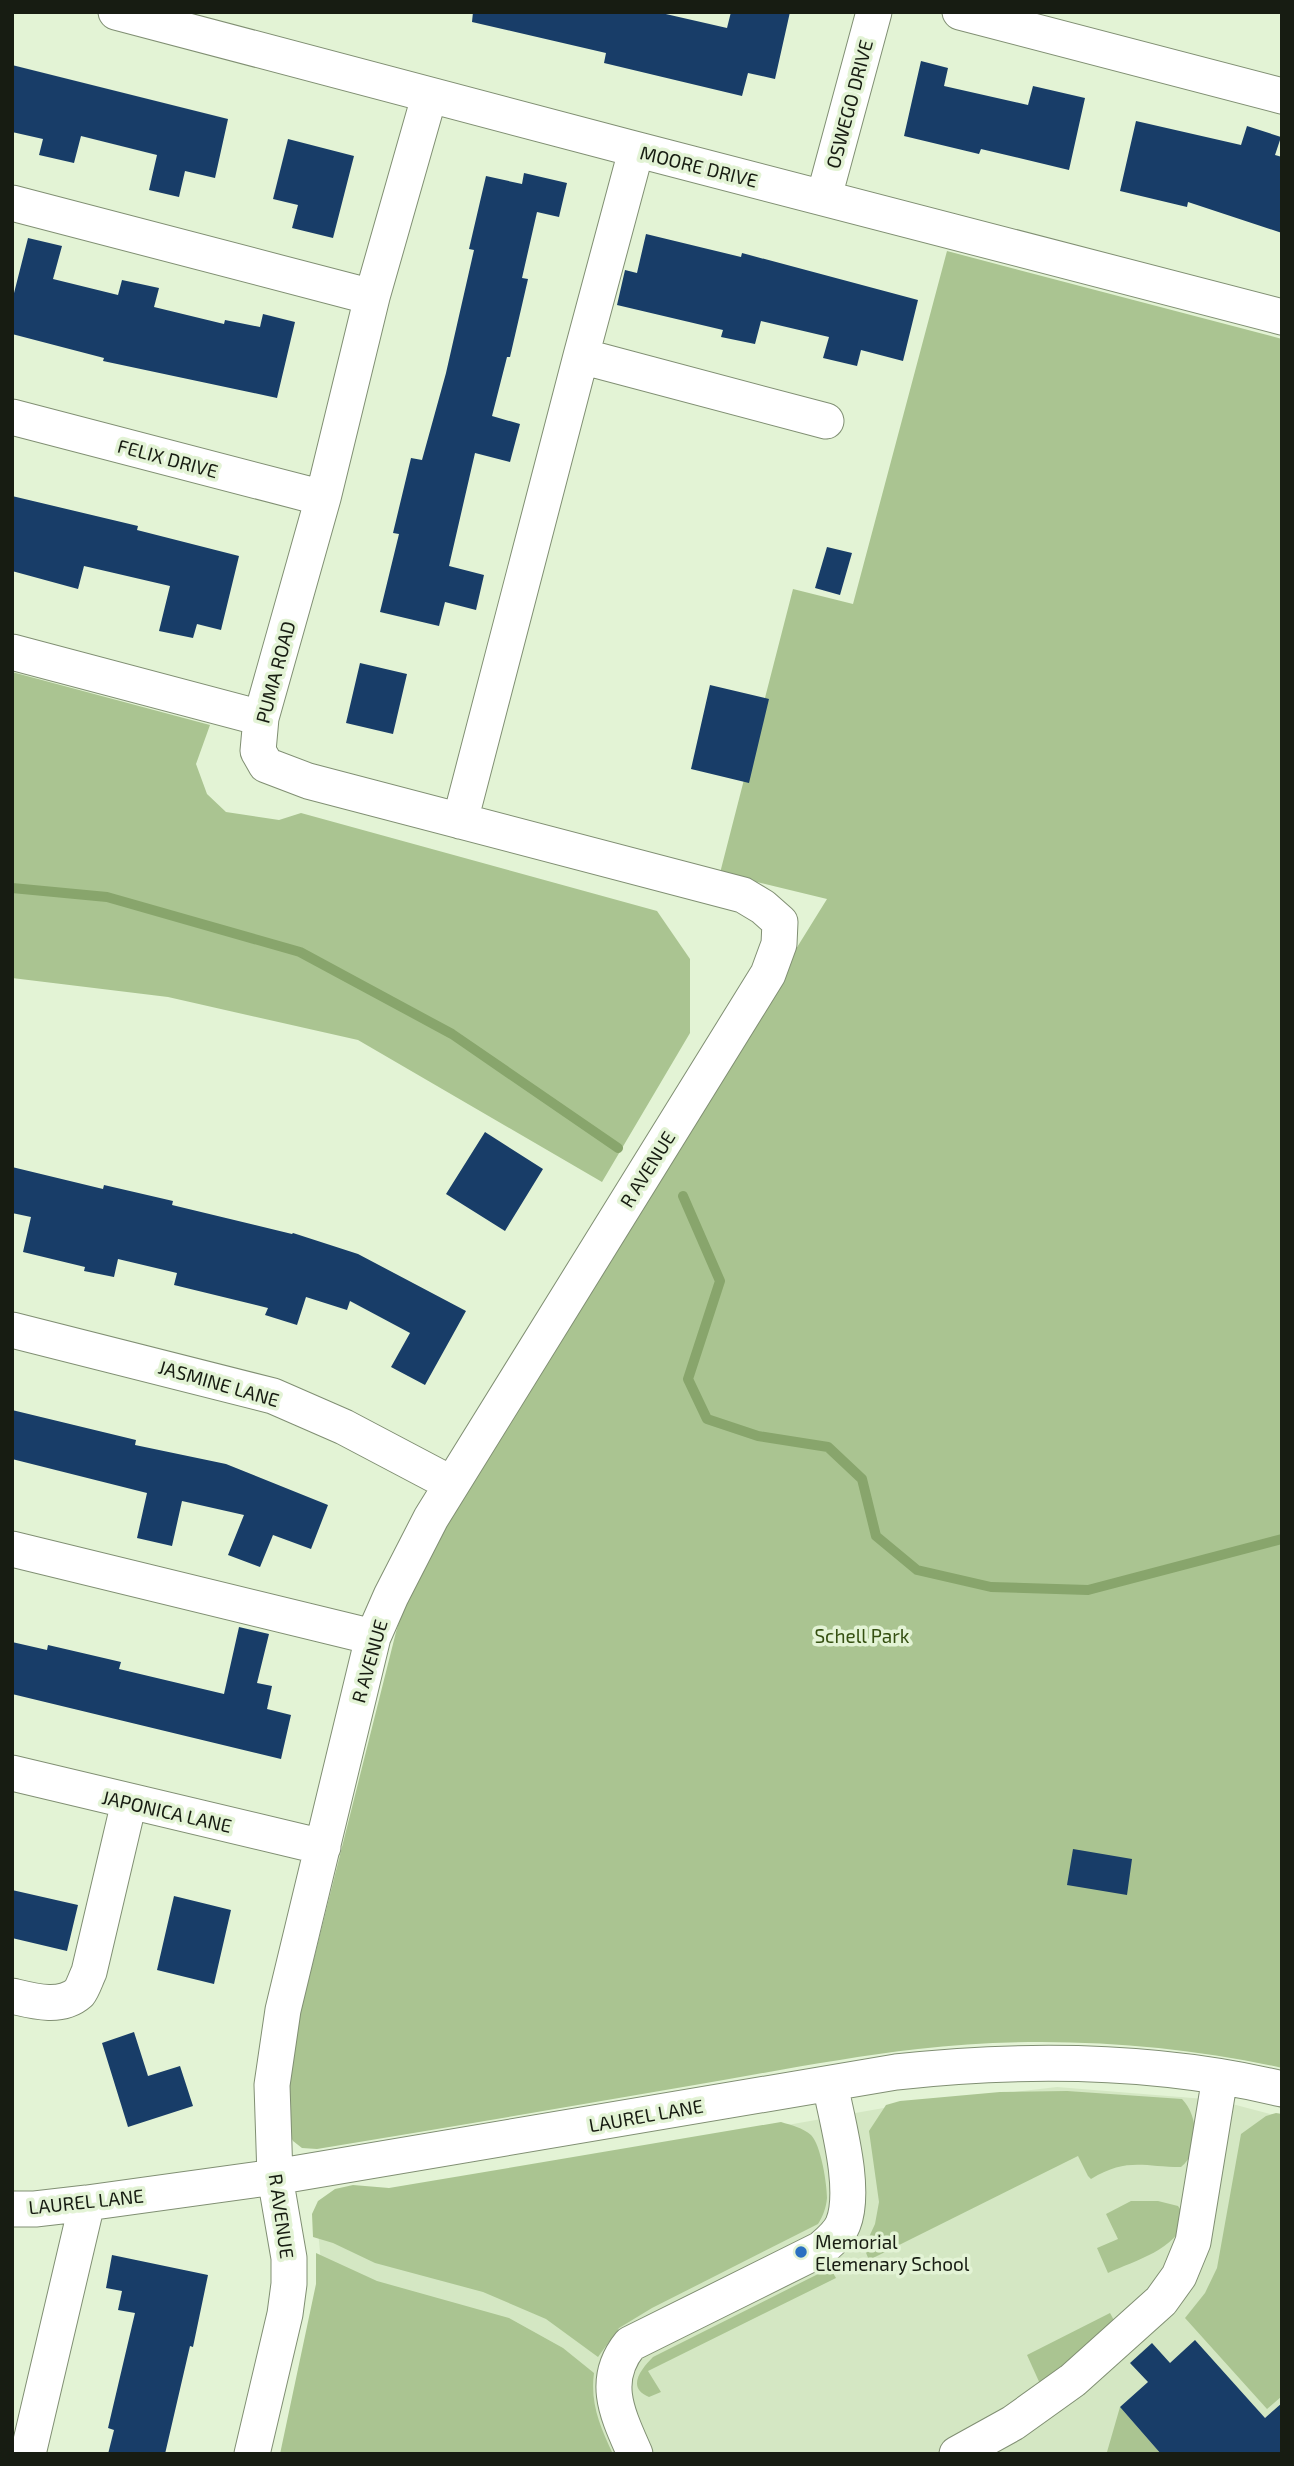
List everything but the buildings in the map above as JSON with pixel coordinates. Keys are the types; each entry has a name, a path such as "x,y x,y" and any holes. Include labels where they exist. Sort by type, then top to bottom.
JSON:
{"street":[{"name":"MOORE DRIVE","path":"116,12 429,97 1282,317"},
{"name":"OSWEGO DRIVE","path":"824,197 874,12"},
{"path":"960,12 1282,96"},
{"name":"PUMA ROAD","path":"429,97 372,297 323,498 261,718 258,751 266,765 278,771 743,895 780,922"},
{"path":"460,821 636,151"},
{"path":"12,202 372,297"},
{"path":"581,356 826,421"},
{"name":"FELIX DRIVE","path":"12,417 323,498"},
{"path":"12,652 261,718"},
{"name":"R AVENUE","path":"252,2454 285,2314 289,2284 289,2258 275,2177 272,2085 275,2050 282,2010 373,1637 396,1584 431,1518 768,974 779,944 780,922"},
{"name":"JASMINE LANE","path":"12,1330 273,1396 344,1427 452,1484"},
{"path":"12,1549 373,1637"},
{"name":"JAPONICA LANE","path":"12,1773 323,1847"},
{"path":"12,1996 59,2003 79,1992 89,1972 129,1802"},
{"name":"LAUREL LANE","path":"12,2209 88,2203 275,2177 896,2072 1021,2062 1132,2067 1220,2077 1282,2089"},
{"path":"957,2454 1031,2411 1073,2380 1161,2301 1179,2276 1193,2242 1220,2077"},
{"path":"635,2454 612,2390 617,2364 630,2344 821,2249 842,2227 848,2186 830,2084"},
{"path":"28,2454 88,2203"}],"shaded area":[{"name":"Memorial Elemenary School","path":"1057,2087 1217,2100 1282,2117 1282,2454 292,2454 324,2296 316,2208 895,2106"}],"green space":[{"name":"Schell Park","path":"947,251 1282,339 1282,2068 1193,2052 1101,2043 1008,2042 963,2045 859,2057 317,2149 302,2148 293,2141 286,2128 291,2050 396,1632 413,1575 447,1511 827,899 720,873 793,589 853,604"},
{"path":"12,672 210,725 196,764 207,794 226,812 279,820 301,813 657,911 690,959 690,1033 602,1182 358,1040 168,997 12,978"},
{"path":"1067,2091 1182,2099 1188,2106 1194,2124 1192,2152 1181,2167 1126,2166 1091,2179 1078,2156 869,2260 864,2248 875,2224 879,2202 869,2131 886,2105 900,2101 1000,2092"},
{"path":"1282,2114 1282,2396 1267,2409 1185,2318 1205,2293 1217,2268 1241,2134 1266,2116"},
{"path":"781,2122 811,2135 818,2147 827,2198 818,2224 652,2308 619,2328 598,2357 546,2319 483,2292 375,2263 333,2243 313,2237 312,2214 318,2201 335,2189 353,2185 389,2188"},
{"path":"1131,2201 1158,2201 1178,2206 1186,2218 1174,2238 1164,2246 1108,2273 1097,2248 1118,2239 1106,2214"},
{"path":"316,2253 377,2281 509,2318 563,2348 594,2373 593,2395 597,2415 613,2454 280,2454 316,2284"},
{"path":"830,2268 836,2278 648,2371 661,2392 649,2397 638,2389 640,2373 653,2357"},
{"path":"1110,2313 1116,2324 1041,2386 1027,2355"},
{"path":"1120,2407 1161,2454 1107,2452"}],"waterway":[{"path":"12,888 107,897 300,952 452,1034 618,1148"},
{"path":"683,1196 720,1281 688,1379 707,1419 758,1436 828,1447 862,1479 876,1536 917,1570 991,1587 1088,1590 1282,1539"}],"place":[{"name":"Memorial Elemenary School","path":"801,2252"}]}
